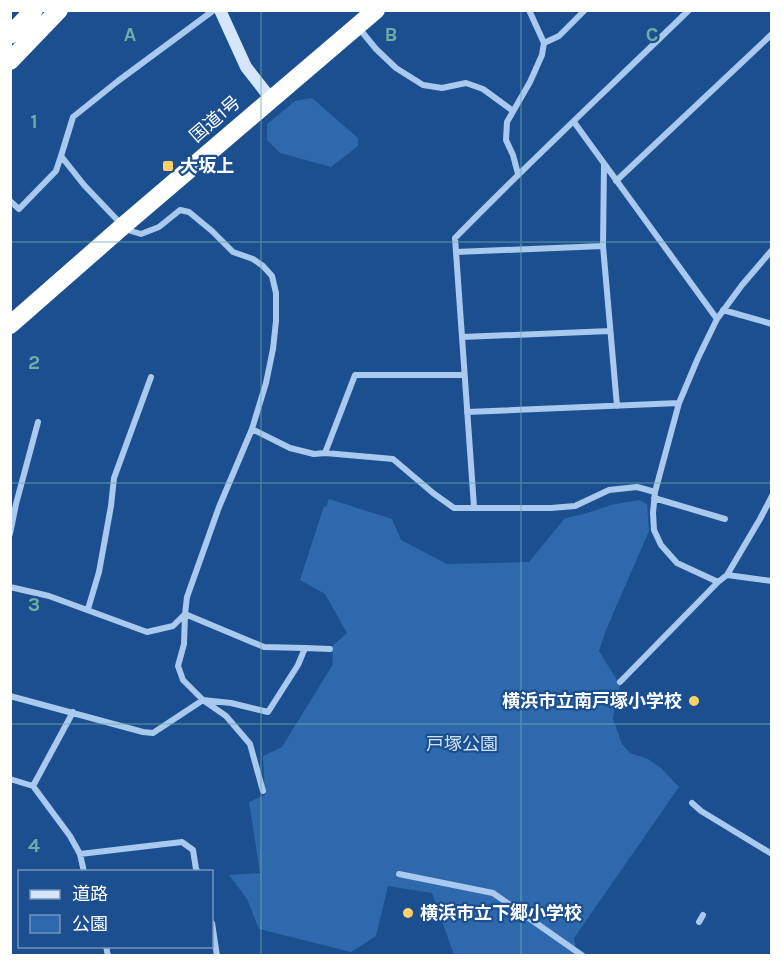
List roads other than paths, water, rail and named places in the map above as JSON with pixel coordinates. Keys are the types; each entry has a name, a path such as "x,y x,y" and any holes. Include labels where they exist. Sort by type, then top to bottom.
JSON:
{"highway":[{"path":"10,34 34,10"},
{"path":"10,61 59,10"},
{"name":"国道1号","path":"10,325 376,10"},
{"name":"国道1号","path":"10,308 83,260"}],"street":[{"path":"10,201 19,209 56,171 73,117 214,10"},
{"path":"220,10 246,67 271,99"},
{"path":"518,174 506,140 507,122 534,73 542,55 544,43 529,10"},
{"path":"544,43 559,36 585,10"},
{"path":"474,507 455,238 518,174 689,10"},
{"path":"357,26 396,68 423,84 442,88 466,83 483,89 513,111"},
{"path":"616,181 771,34"},
{"path":"574,122 717,319"},
{"path":"61,156 84,185 123,226 131,231 141,234 159,227 180,210 189,212 233,252 253,259 272,276 276,293 276,321 266,383 252,429 219,507 187,597 184,644 178,666 183,680 203,700 226,716 250,744 262,790"},
{"path":"604,164 603,246 617,406"},
{"path":"456,252 603,246"},
{"path":"718,582 677,563 661,545 654,530 655,495 679,403 698,358 723,310 771,250"},
{"path":"764,259 771,261"},
{"path":"723,310 771,324"},
{"path":"462,337 610,331"},
{"path":"325,453 355,375 464,375"},
{"path":"88,609 105,544 114,478 151,377"},
{"path":"467,412 679,403"},
{"path":"10,534 13,503 38,422"},
{"path":"252,429 290,448 314,454 393,459 454,508 575,506 609,490 637,487 725,519"},
{"path":"620,682 718,582 728,575 771,496"},
{"path":"728,575 771,581"},
{"path":"10,587 49,596 147,632 173,626 185,614"},
{"path":"185,614 264,647 330,649"},
{"path":"10,696 143,732 153,732 203,700 231,703 268,712 298,665 305,648"},
{"path":"33,786 73,712"},
{"path":"10,778 33,786 70,836 80,854 84,870"},
{"path":"692,803 701,811 771,854"},
{"path":"80,854 182,842 193,850 197,870"},
{"path":"399,874 493,893 583,956"},
{"path":"213,930 217,956"}],"place":[{"name":"大坂上","path":"168,166"},
{"name":"横浜市立南戸塚小学校","path":"694,701"},
{"name":"横浜市立下郷小学校","path":"408,913"}],"park label":[{"name":"戸塚公園","path":"462,744"}]}
